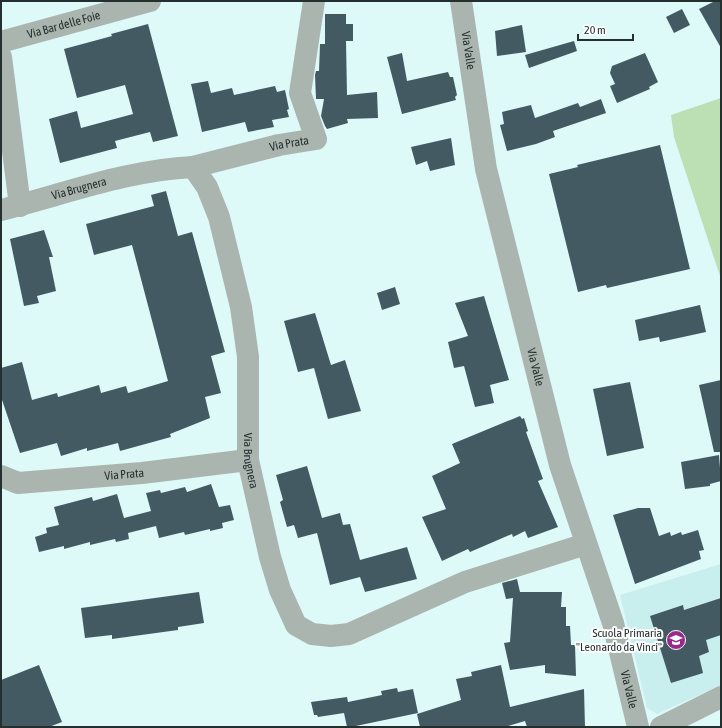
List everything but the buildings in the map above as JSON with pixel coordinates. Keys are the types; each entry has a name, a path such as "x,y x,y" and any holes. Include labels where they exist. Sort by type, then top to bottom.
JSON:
{"street":[{"name":"Via Bar delle Foie","path":"1,42 150,1"},
{"name":"Via Prata","path":"193,167 279,145 316,139 300,94 314,1"},
{"name":"Via Valle","path":"462,1 486,169 560,465 612,624 638,727"},
{"path":"1,57 11,208"},
{"name":"Via Brugnera","path":"11,208 110,179 166,168 193,167 207,187 219,218 241,307 248,357 248,460 270,557 280,590 296,625 312,634 331,636 349,634 424,602 465,582 586,544"},
{"name":"Via Prata","path":"1,476 18,483 142,473 248,460"},
{"path":"661,727 721,697"}],"shaded area":[{"name":"Scuola Primaria \"Leonardo da Vinci\"","path":"721,564 721,685 657,714 647,708 620,595"}],"green space":[{"path":"721,98 721,279 674,137 671,115"}],"place":[{"name":"Scuola Primaria \"Leonardo da Vinci\"","path":"676,640"}]}
